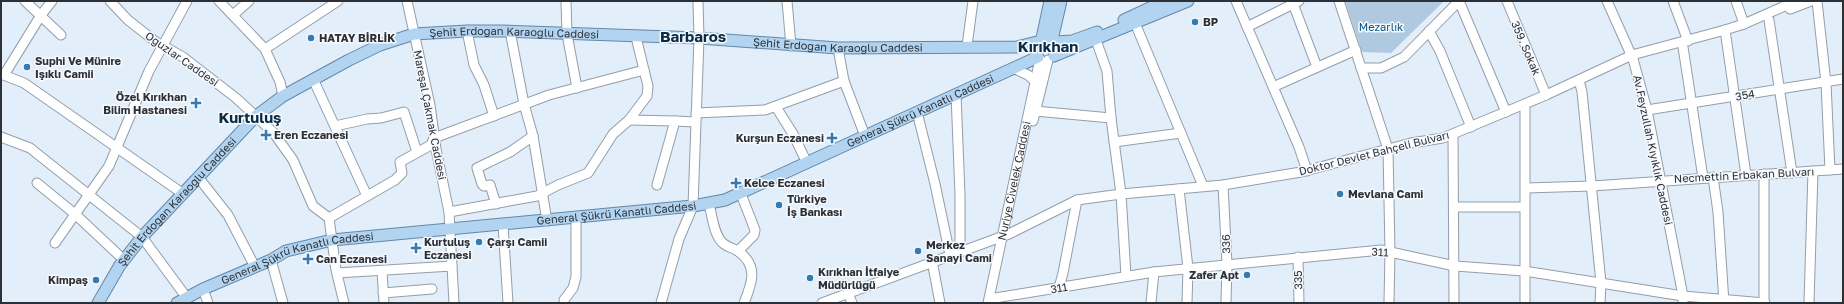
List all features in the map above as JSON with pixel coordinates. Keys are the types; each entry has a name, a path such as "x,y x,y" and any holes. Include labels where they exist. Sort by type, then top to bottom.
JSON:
{"main road":[{"path":"1047,40 1050,1"},
{"path":"1047,40 1061,1"},
{"name":"Şehit Erdoğan Karaoğlu Caddesi","path":"98,303 124,260 142,237 256,116 283,96 314,79 380,45 414,34 467,31 510,31 636,37 699,38 792,46 838,48 967,46 1016,47 1047,40 1072,41 1091,35 1165,1"},
{"name":"General Şükrü Kanatlı Caddesi","path":"182,300 203,289 271,260 286,251 332,240 546,221 709,204 741,194 807,162 1014,69 1096,40 1188,1"},
{"name":"Nuriye Civelek Caddesi","path":"1047,40 1057,48 1045,58 1034,49 1047,40"}],"street":[{"path":"25,1 61,35"},
{"path":"52,1 41,15 2,75 24,83 182,193"},
{"name":"Oğuzlar Caddesi","path":"110,1 128,20 164,46 183,57 236,98 256,116 272,132 293,160 313,206 329,218"},
{"path":"55,243 109,166 149,71 164,46 187,1"},
{"path":"219,1 265,49 280,82 283,96"},
{"path":"233,15 249,1"},
{"path":"265,49 338,1"},
{"name":"Mareşal Çakmak Caddesi","path":"407,1 430,105 434,138 449,212 454,303"},
{"path":"566,1 567,34 577,88"},
{"path":"661,303 679,239 693,206 699,38 698,1"},
{"path":"787,1 792,46"},
{"path":"967,46 973,1"},
{"path":"1236,1 1307,171"},
{"path":"1339,1 1388,149 1390,252 1389,303"},
{"path":"1361,68 1381,68 1404,57 1459,1 1506,112"},
{"name":"359. Sokak","path":"1507,1 1546,95"},
{"name":"Av.Feyzullah Kıyıklık Caddesi","path":"1607,1 1633,57 1647,110 1683,299"},
{"path":"1673,1 1686,44 1692,103 1703,178"},
{"path":"1736,1 1744,24"},
{"name":"Doktor Devlet Bahçeli Bulvarı","path":"1726,33 1796,1"},
{"name":"Doktor Devlet Bahçeli Bulvarı","path":"822,303 932,261 1006,235 1077,200 1121,194 1223,185 1307,171 1388,149 1443,138 1633,57 1686,44 1769,20 1794,6 1811,1"},
{"path":"1817,1 1826,83 1830,170"},
{"path":"1247,27 1295,2 1317,67"},
{"path":"1769,20 1792,172"},
{"path":"1135,23 1203,186"},
{"path":"467,31 474,65 484,85 494,116"},
{"path":"510,31 524,104 533,136 546,221"},
{"path":"1429,31 1440,50 1471,127"},
{"path":"1726,33 1746,175"},
{"path":"449,212 520,200 542,193 588,172 613,134 629,120 647,96 648,86 636,37"},
{"path":"1096,40 1107,71 1110,118 1121,194 1126,276"},
{"path":"838,48 844,81 865,136"},
{"path":"1273,88 1356,50"},
{"name":"Nuriye Civelek Caddesi","path":"992,302 1035,81 1045,58"},
{"name":"Nuriye Civelek Caddesi","path":"1006,235 1035,111 1045,58"},
{"path":"1014,69 1028,74 1035,81"},
{"path":"344,303 337,274 329,218 395,180 402,173 400,162 431,145 434,138 524,104 549,95 644,70"},
{"path":"314,79 367,196"},
{"name":"354","path":"1647,110 1826,83 1843,79"},
{"path":"1579,80 1582,92 1592,186 1601,283 1600,303"},
{"path":"629,120 675,121 695,117 776,107 844,81"},
{"path":"956,94 960,194 960,251"},
{"path":"1525,104 1525,303"},
{"path":"776,107 793,134 807,162"},
{"path":"1035,111 1110,118"},
{"path":"335,126 368,119 382,118 404,112 417,152"},
{"path":"917,112 935,184 950,255"},
{"path":"657,185 675,121"},
{"path":"1114,142 1181,133"},
{"path":"1453,134 1455,266 1454,303"},
{"path":"496,204 490,185 484,186 482,184 477,168 510,152 533,136"},
{"path":"1,137 30,148 142,237 182,300"},
{"name":"Necmettin Erbakan Bulvarı","path":"1526,188 1592,186 1661,180 1843,169"},
{"path":"1808,303 1813,171"},
{"path":"1764,174 1765,303"},
{"path":"198,177 228,215 255,267"},
{"path":"1713,177 1718,212 1724,302"},
{"path":"37,183 75,214 124,260"},
{"name":"336","path":"1223,185 1227,264 1226,303"},
{"path":"1179,189 1188,268 1186,303"},
{"path":"738,251 754,235 755,230 741,194"},
{"path":"1058,288 1063,273 1077,200"},
{"path":"709,204 718,236 723,244 738,251 748,261 753,276 744,303"},
{"path":"1454,207 1524,207"},
{"path":"574,303 563,301 573,288 576,277 576,218"},
{"path":"503,225 508,303"},
{"name":"311","path":"992,302 1058,288 1154,272 1381,250 1455,266 1524,271 1601,283 1683,299 1765,303"},
{"name":"335","path":"1298,257 1299,303"},
{"path":"271,260 284,303"},
{"path":"932,261 940,303"},
{"path":"337,274 452,266"},
{"path":"382,271 384,303"},
{"path":"1151,303 1154,272"},
{"path":"203,289 208,303"},
{"path":"383,293 432,289"},
{"path":"848,293 852,303"}],"green space":[{"name":"Mezarlık","path":"1345,1 1444,1 1391,53 1362,52"}],"place":[{"name":"BP","path":"1195,22"},
{"name":"HATAY BİRLİK","path":"311,38"},
{"name":"Suphi Ve Münire Işıklı Camii","path":"27,67"},
{"name":"Özel Kırıkhan Bilim Hastanesi","path":"196,103"},
{"name":"Eren Eczanesi","path":"266,135"},
{"name":"Kurşun Eczanesi","path":"832,138"},
{"name":"Kelce Eczanesi","path":"736,183"},
{"name":"Mevlana Cami","path":"1340,194"},
{"name":"Türkiye İş Bankası","path":"779,205"},
{"name":"Çarşı Camii","path":"479,242"},
{"name":"Kurtuluş Eczanesi","path":"416,248"},
{"name":"Merkez Sanayi Cami","path":"918,251"},
{"name":"Can Eczanesi","path":"308,259"},
{"name":"Zafer Apt","path":"1247,275"},
{"name":"Kırıkhan İtfaiye Müdürlüğü","path":"810,278"},
{"name":"Kimpaş","path":"96,280"}],"district":[{"name":"Barbaros","path":"693,37"},
{"name":"Kırıkhan","path":"1048,47"},
{"name":"Kurtuluş","path":"250,118"}]}
